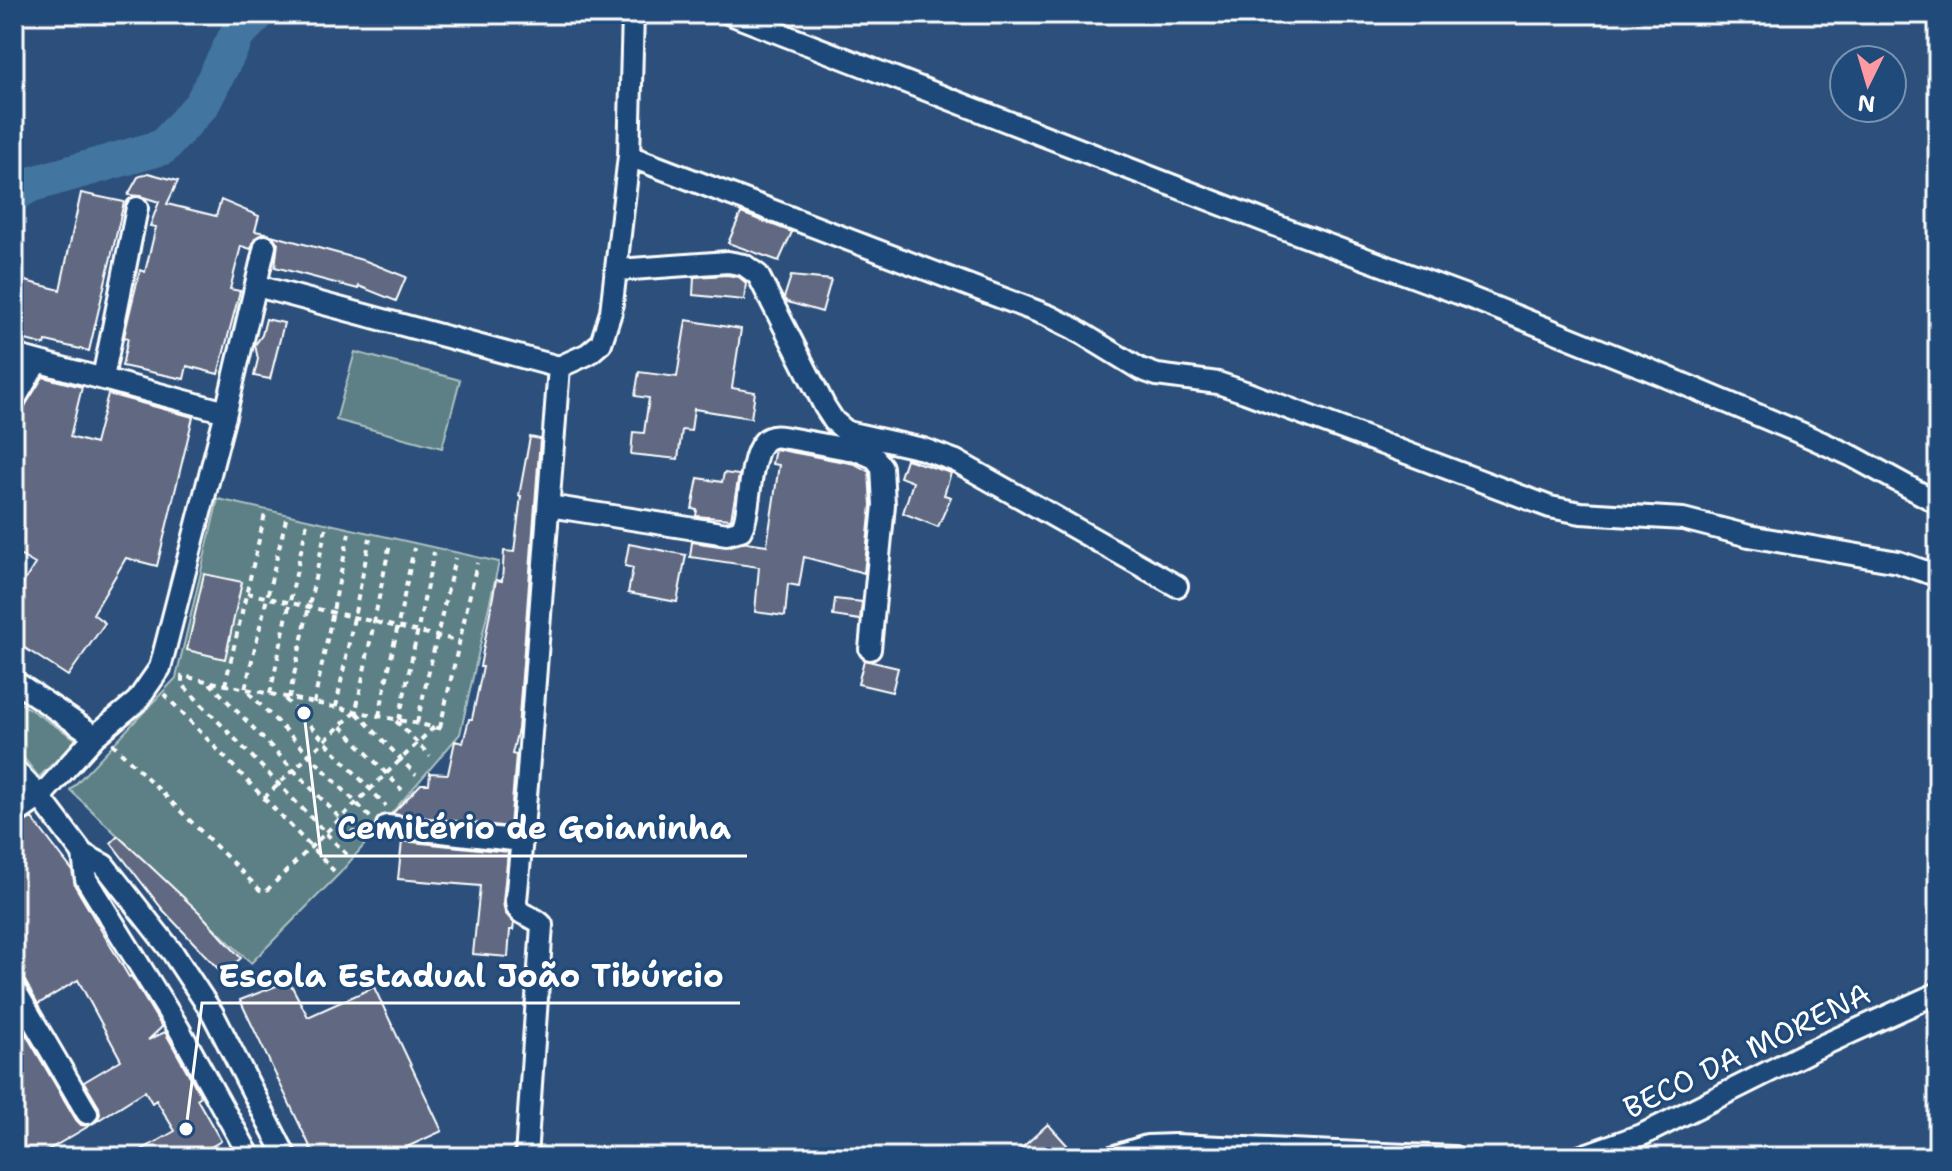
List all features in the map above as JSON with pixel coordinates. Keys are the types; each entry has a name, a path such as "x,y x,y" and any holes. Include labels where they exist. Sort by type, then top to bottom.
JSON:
{"street":[{"path":"257,286 559,367 588,354 601,343 611,312 618,270 629,156 633,14"},
{"path":"730,14 1636,364 1815,439 1938,503"},
{"path":"629,156 1049,316 1140,369 1157,375 1218,383 1245,392 1550,507 1581,513 1683,519 1749,536 1898,562 1938,576"},
{"path":"103,378 137,208"},
{"path":"14,815 40,797 95,736 137,701 160,668 265,246"},
{"path":"618,270 728,262 744,265 758,275 825,407 834,421 847,432 923,449 956,461 1177,586"},
{"path":"14,355 226,412"},
{"path":"14,401 37,362"},
{"path":"526,1157 542,925 517,910 517,889 559,367"},
{"path":"549,506 664,526 734,533 741,530 744,523 757,450 766,439 788,438 867,453 882,467 884,505 870,649"},
{"path":"14,681 95,736"},
{"path":"14,769 40,797 83,854 104,865 164,940 199,991 286,1157"},
{"path":"383,819 522,841"},
{"path":"83,854 86,879 179,1029 250,1157"},
{"path":"14,988 87,1113"},
{"name":"BECO DA MORENA","path":"1579,1157 1644,1134 1810,1051 1938,993"},
{"path":"1112,1157 1147,1146 1175,1145 1454,1157"}],"path":[{"path":"225,685 265,514"},
{"path":"245,689 286,519"},
{"path":"270,694 307,523"},
{"path":"286,697 326,528"},
{"path":"314,703 349,533"},
{"path":"336,707 370,538"},
{"path":"264,798 356,711 390,543"},
{"path":"379,716 414,548"},
{"path":"396,720 434,552"},
{"path":"417,724 455,558"},
{"path":"95,736 114,743 262,891 270,889 401,759 439,728 477,563"},
{"path":"247,593 459,641"},
{"path":"347,855 181,680 182,676 439,728"},
{"path":"209,682 361,840"},
{"path":"245,689 356,804 383,819"},
{"path":"162,692 334,871"},
{"path":"286,697 370,790 383,819"},
{"path":"356,711 416,775"},
{"path":"396,720 430,756"},
{"path":"341,726 402,790"}],"green space":[{"path":"355,352 460,380 442,448 336,420"},
{"path":"218,499 499,562 460,734 340,873 251,963 70,790 176,678"},
{"path":"14,699 77,740 39,777 14,746"}],"building":[{"path":"148,173 178,181 167,204 216,216 221,200 259,216 255,231 265,233 255,238 251,249 241,246 230,289 240,291 218,374 187,366 184,379 122,366 128,338 124,337 140,270 145,272 156,227 150,226 159,202 128,195 138,177"},
{"path":"81,193 124,202 89,351 14,337 14,278 60,290"},
{"path":"741,213 792,232 779,261 728,243"},
{"path":"271,235 366,261 406,277 396,301 359,286 358,289 275,267 278,243"},
{"path":"791,276 831,280 822,312 787,302 784,298"},
{"path":"694,277 739,277 746,283 744,300 693,295"},
{"path":"266,319 284,323 270,379 254,376 258,359 255,345 262,335"},
{"path":"686,320 741,329 732,388 755,392 751,418 694,409 691,431 682,430 678,459 631,454 633,432 644,433 649,398 635,396 639,372 677,377"},
{"path":"43,377 82,387 70,437 95,444 108,394 193,417 157,566 126,558 93,614 105,623 68,676 14,641 14,598 35,564 14,552 14,423"},
{"path":"530,437 540,439 518,729 512,754 516,755 510,827 392,814 421,784 429,784 430,773 448,774 455,741 463,743 469,719 472,719 496,580 502,581 504,551 514,552 519,496"},
{"path":"775,449 855,464 869,472 871,505 864,573 804,557 799,586 788,584 785,616 755,612 759,567 690,557 692,542 726,547 746,542 767,545 779,465 772,464"},
{"path":"906,459 951,473 944,495 951,497 938,527 903,513 913,482 900,477"},
{"path":"724,473 739,475 731,519 696,516 697,510 692,509 698,478 722,482"},
{"path":"629,544 686,555 677,602 628,593 633,568 625,566"},
{"path":"204,574 242,582 225,659 187,650"},
{"path":"835,599 862,602 860,620 833,616"},
{"path":"864,660 898,668 892,692 858,684"},
{"path":"32,818 72,870 75,886 162,1027 148,1040 165,1032 201,1096 197,1099 221,1141 211,1147 216,1157 129,1157 175,1131 156,1100 152,1103 145,1091 97,1121 99,1107 84,1082 121,1060 78,980 38,1004 25,981 14,975 14,828"},
{"path":"118,836 199,912 241,958 223,974 163,910 111,843"},
{"path":"402,841 508,852 503,902 505,913 514,923 513,930 510,930 508,957 473,954 480,886 398,879"},
{"path":"289,981 308,1017 374,987 442,1131 385,1157 315,1157 240,1000"},
{"path":"14,1014 76,1120 81,1125 89,1126 36,1157 14,1157"},
{"path":"1048,1124 1078,1157 1012,1157"}],"waterway":[{"path":"14,194 29,185 163,147 202,104 238,33 257,14"}],"place":[{"name":"Cemitério de Goianinha","path":"304,713"},
{"name":"Escola Estadual João Tibúrcio","path":"186,1129"}]}
